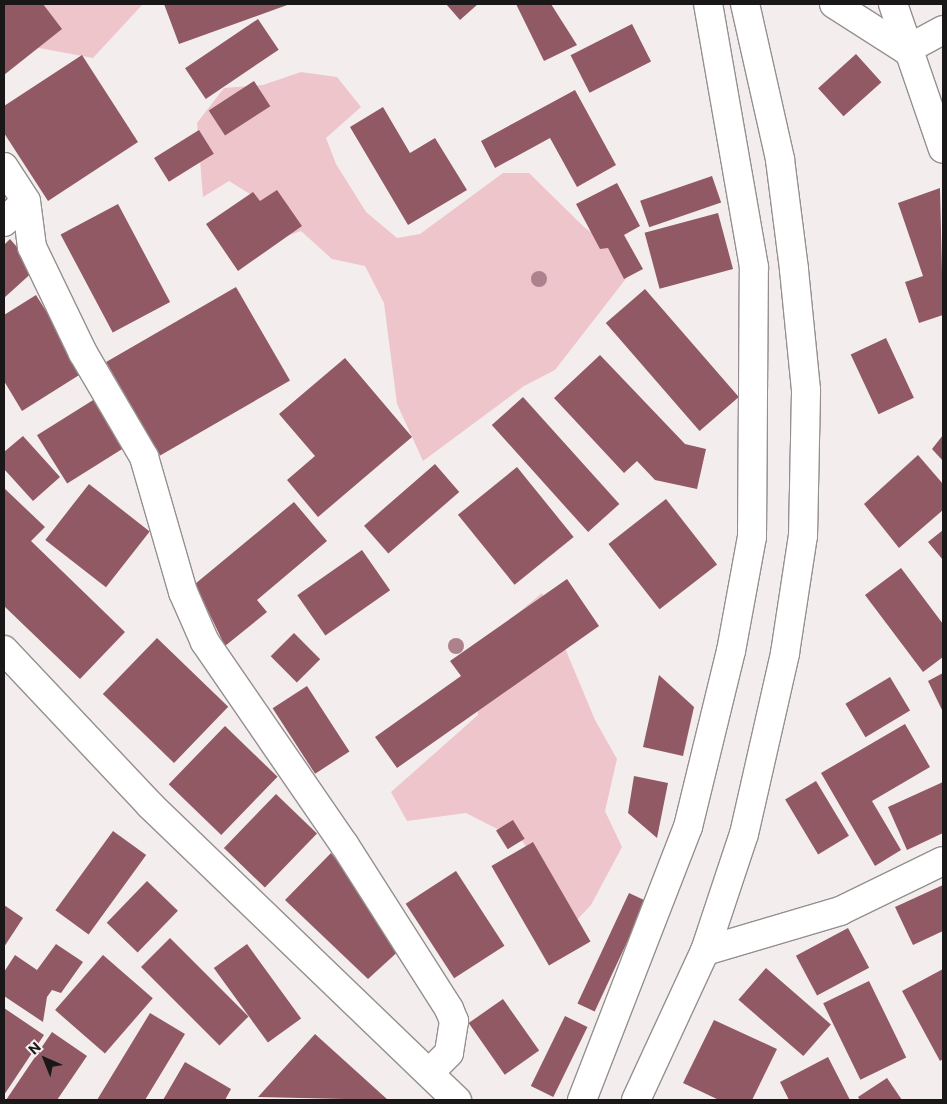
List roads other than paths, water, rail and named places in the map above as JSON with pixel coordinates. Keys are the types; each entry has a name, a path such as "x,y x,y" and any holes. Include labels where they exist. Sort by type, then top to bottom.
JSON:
{"street":[{"path":"582,1100 688,827 731,651 752,538 754,268 708,4"},
{"path":"636,1100 705,951 744,834 785,653 803,536 806,390 794,269 780,158 745,4"},
{"path":"834,4 906,50"},
{"path":"893,4 906,50 943,149"},
{"path":"906,50 943,30"},
{"path":"4,167 26,202 32,247 83,352 144,457 183,592 205,642 339,836 449,1009 454,1021 449,1053 431,1072"},
{"path":"4,222 26,202"},
{"path":"4,650 150,805 431,1072 457,1100"},
{"path":"705,951 840,911 943,861"}]}
